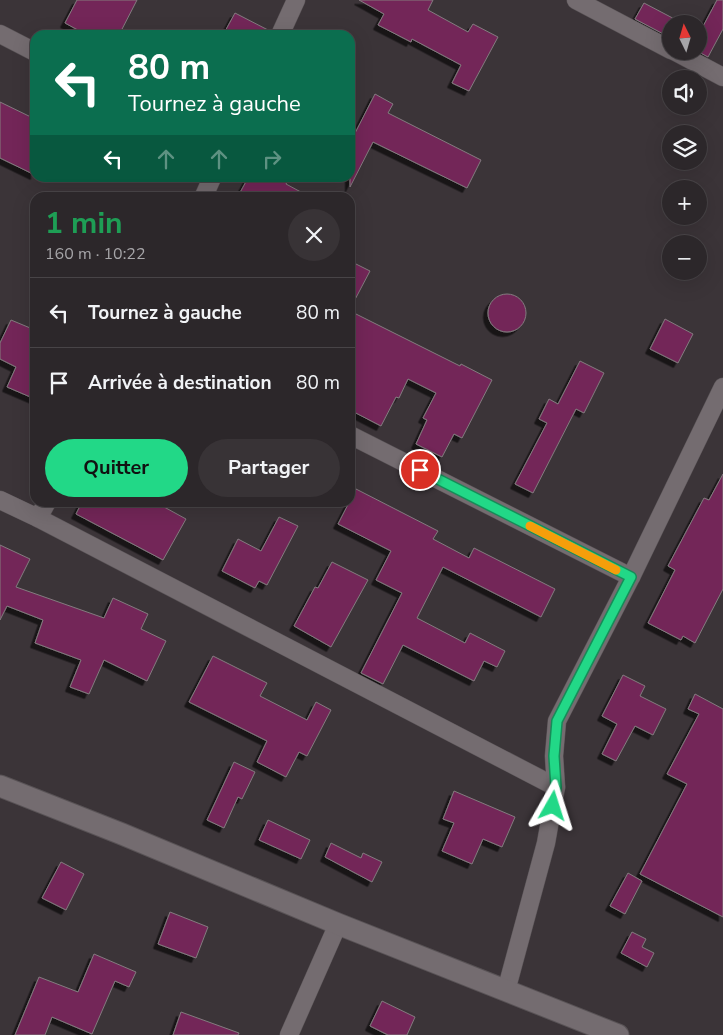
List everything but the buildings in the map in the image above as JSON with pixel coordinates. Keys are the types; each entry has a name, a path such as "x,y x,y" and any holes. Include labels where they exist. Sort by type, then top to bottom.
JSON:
{"street":[{"path":"282,30 296,0"},
{"path":"576,0 662,45"},
{"path":"0,34 30,49"},
{"path":"690,60 723,77"},
{"path":"506,991 546,843 556,787 554,756 557,721 631,577 723,387"},
{"path":"355,438 631,577"},
{"path":"0,500 556,787"},
{"path":"38,518 44,507"},
{"path":"0,786 613,1034"},
{"path":"289,1035 338,924"}],"slow traffic":[{"path":"530,526 616,570"}],"route":[{"path":"420,470 631,577 557,721 554,756 556,787 553,806"}]}
